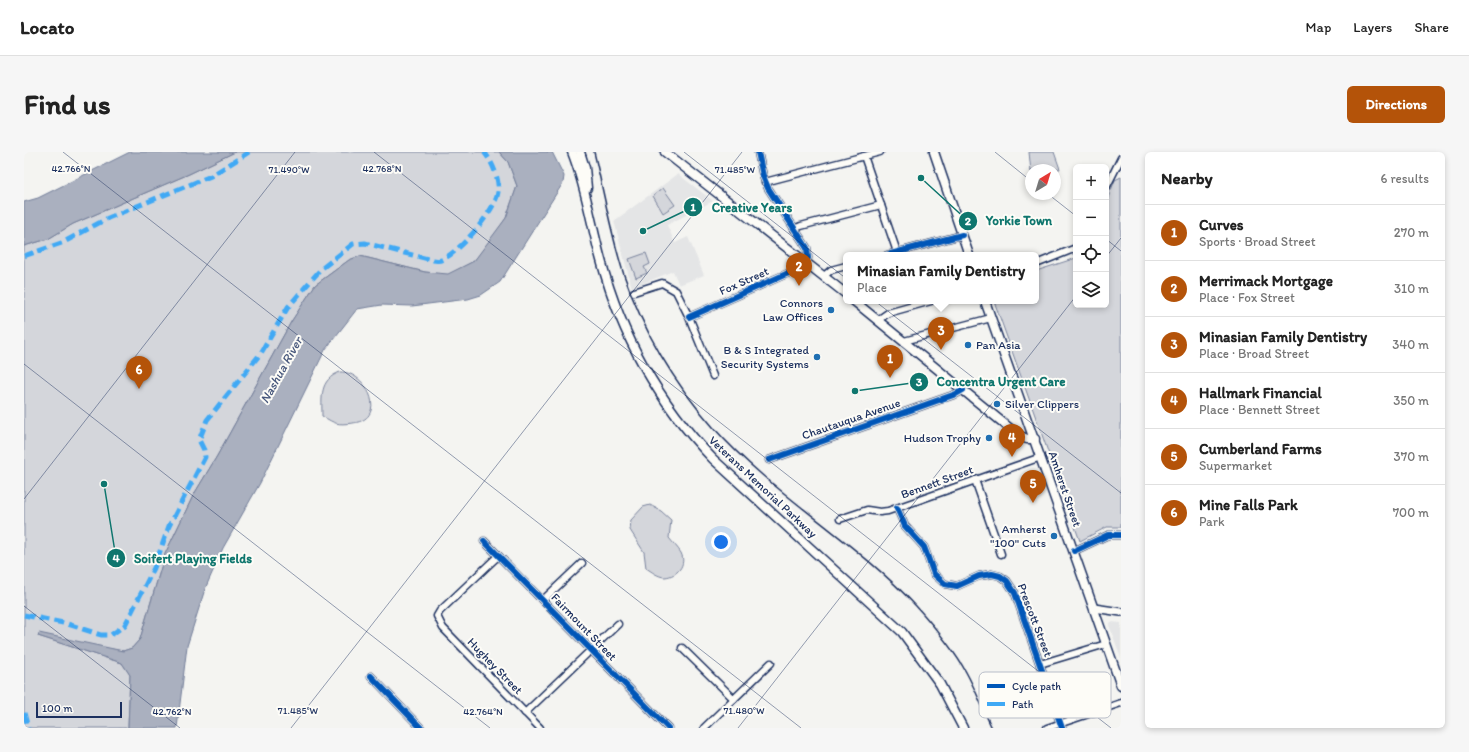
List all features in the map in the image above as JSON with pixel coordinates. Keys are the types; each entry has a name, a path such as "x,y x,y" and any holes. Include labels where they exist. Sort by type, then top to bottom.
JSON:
{"main road":[{"name":"Veterans Memorial Parkway","path":"572,152 589,208 602,265 618,314 643,365 672,411 698,443 725,471 902,632 937,679 963,728"},
{"name":"Veterans Memorial Parkway","path":"580,152 586,172 589,208"},
{"path":"665,152 806,261 843,292"},
{"path":"934,152 968,252"},
{"path":"858,304 1020,436 1027,440 1034,439"},
{"name":"Amherst Street","path":"986,304 1121,686"}],"street":[{"path":"758,152 765,182 779,207 808,250 806,261"},
{"path":"765,182 880,152"},
{"path":"864,156 897,252 962,235"},
{"path":"1109,184 1118,172 1121,158"},
{"path":"794,229 881,205"},
{"path":"1039,263 1073,249"},
{"name":"Fox Street","path":"689,317 793,272 806,261"},
{"path":"824,276 831,270 843,267"},
{"path":"634,292 662,283 676,291 689,317 713,376"},
{"path":"878,320 888,313 920,304"},
{"path":"904,341 991,318"},
{"name":"Chautauqua Avenue","path":"769,460 956,394 963,390"},
{"name":"Bennett Street","path":"840,519 868,510 883,512 897,508 1041,456"},
{"path":"975,480 1001,554"},
{"name":"Prescott Street","path":"897,508 904,526 924,547 934,574 945,584 957,586 986,574 997,575 1007,581 1015,593 1043,672"},
{"path":"1074,551 1108,536 1121,535"},
{"name":"Fairmount Street","path":"484,541 668,728"},
{"name":"Hughey Street","path":"498,556 440,611 437,616 443,628 540,728"},
{"path":"543,600 582,563"},
{"path":"1094,608 1121,612"},
{"path":"525,713 618,624"},
{"path":"1040,664 1106,644"},
{"path":"682,648 734,699"},
{"path":"704,728 771,663"},
{"path":"371,676 421,728"},
{"path":"1111,707 1121,703"},
{"path":"1047,728 1061,726 1082,718"}],"shaded area":[{"path":"235,152 499,152 508,162 517,186 506,218 490,241 474,261 448,275 425,272 360,256 349,260 315,285 291,322 217,456 193,496 165,554 140,639 132,648 123,651 38,636 122,663 130,675 128,728 24,728 24,246 48,239 73,224 189,174"},
{"path":"1029,152 1054,152 1058,164 1030,164"},
{"path":"678,174 713,201 667,225 675,243 688,237 704,275 679,285 673,271 632,288 614,221"},
{"path":"1121,177 1121,527 1107,527 1080,541 995,304 1039,304 1039,270 1073,259 1073,308 1109,308 1109,195 1115,180"},
{"path":"663,188 675,205 663,213 653,196"},
{"path":"646,253 650,264 644,267 647,273 636,278 629,259"},
{"path":"340,372 350,374 358,379 370,396 372,405 370,413 364,420 353,423 339,424 322,416 322,396 325,384 333,375"},
{"path":"650,505 661,511 671,520 669,538 683,557 682,566 673,575 665,577 660,576 646,568 644,552 630,530 631,520 643,507"},
{"path":"1111,622 1121,623 1121,658 1109,625"}],"water":[{"path":"130,152 235,152 189,174 73,224 48,239 24,246 24,202 38,198"},
{"name":"Nashua River","path":"499,152 552,152 564,176 563,183 500,282 481,295 468,299 412,306 382,305 357,309 325,350 260,483 223,548 205,589 187,646 177,728 128,728 130,675 122,663 38,636 39,633 123,651 132,648 140,639 165,554 193,496 217,456 291,322 315,285 349,260 360,256 425,272 448,274 474,261 506,218 517,186 508,162"}],"railway":[{"path":"594,152 615,245 624,275 640,316 650,336 685,392 713,427 736,451 787,496 867,560 916,606 956,655 979,699"},
{"path":"987,718 992,728"}],"marked path":[{"path":"24,256 64,242 108,218 211,176 249,152"},
{"path":"24,615 68,624 101,635 111,635 125,625 154,568 169,526 205,457 204,450 199,440 207,420 261,353 288,307 321,269 353,244 365,243 432,260 441,260 457,249 484,220 496,200 498,182 490,160 484,152"},
{"path":"24,713 28,728"}],"cycle path":[{"path":"689,317 793,271 800,267 808,258 807,248 768,188 763,176 758,152"},
{"path":"898,252 962,235"},
{"path":"769,460 956,394 963,390"},
{"path":"897,508 905,526 924,547 934,574 945,584 957,586 979,576 992,574 1000,576 1007,581 1015,593 1043,672"},
{"path":"1074,551 1108,535 1121,535"},
{"path":"484,541 668,728"},
{"path":"371,676 421,728"},
{"path":"1059,718 1062,728"}],"place":[{"name":"Yorkie Town","path":"921,178"},
{"name":"Creative Years","path":"643,231"},
{"name":"Merrimack Mortgage","path":"799,286"},
{"name":"Connors Law Offices","path":"831,310"},
{"name":"Pan Asia","path":"968,345"},
{"name":"Minasian Family Dentistry","path":"941,350"},
{"name":"B & S Integrated Security Systems","path":"817,357"},
{"name":"Curves","path":"890,378"},
{"name":"Mine Falls Park","path":"139,389"},
{"name":"Concentra Urgent Care","path":"855,391"},
{"name":"Silver Clippers","path":"997,404"},
{"name":"Hudson Trophy","path":"989,438"},
{"name":"Hallmark Financial","path":"1012,457"},
{"name":"Soifert Playing Fields","path":"104,484"},
{"name":"Cumberland Farms","path":"1033,503"},
{"name":"Amherst \"100\" Cuts","path":"1054,536"}]}
